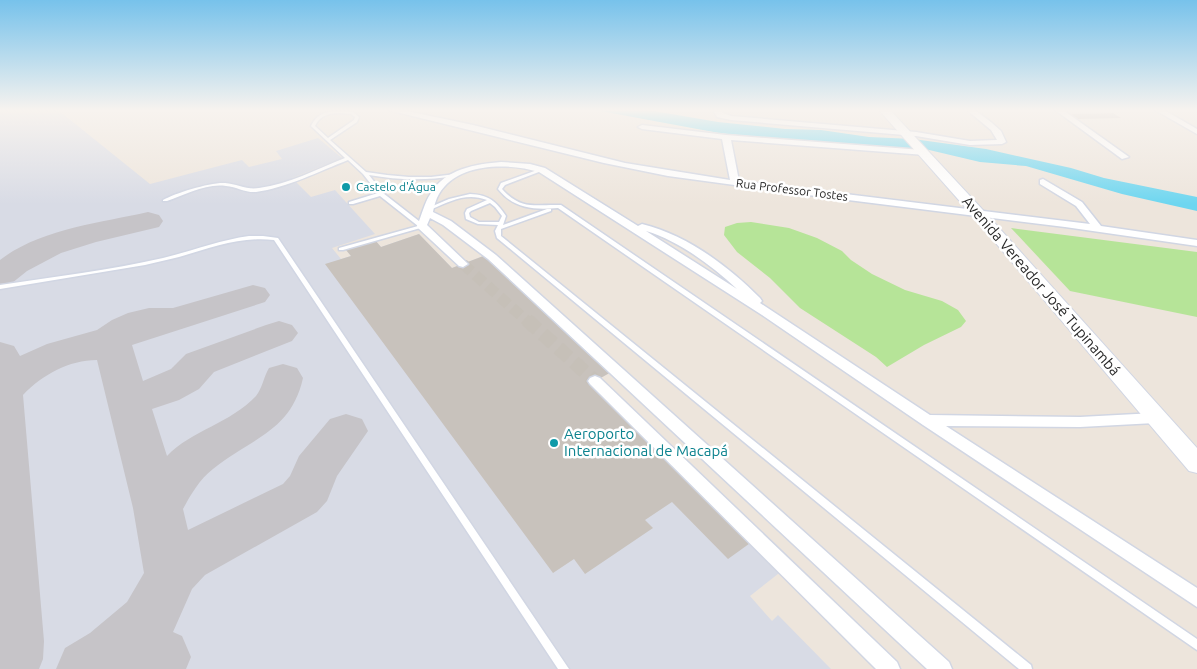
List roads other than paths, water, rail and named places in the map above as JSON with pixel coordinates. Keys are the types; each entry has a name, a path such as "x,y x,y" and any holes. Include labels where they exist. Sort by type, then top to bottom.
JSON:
{"street":[{"name":"Rua Professor Tostes","path":"524,141 593,160 734,182 977,212 1197,243"},
{"path":"727,141 734,182"},
{"path":"781,141 921,152"},
{"name":"Avenida Vereador José Tupinambá","path":"911,141 1063,309 1155,418 1197,464"},
{"path":"956,141 970,143 1002,141"},
{"path":"1103,141 1125,157"},
{"path":"427,216 434,193 454,175 470,169 499,165 523,165 542,170 766,312 1197,598"},
{"path":"1043,182 1079,204 1098,228"},
{"path":"427,216 463,264"},
{"path":"427,216 447,223 492,257 942,669"},
{"path":"595,381 890,669"},
{"path":"927,420 1071,422 1155,418"}],"lane":[{"path":"330,141 365,173 381,194 427,216"},
{"path":"165,200 216,185 226,184 246,191 258,190 294,180 348,158"},
{"path":"542,170 509,181 503,184 500,189 514,201 528,208 559,206 1197,644"},
{"path":"365,173 407,180 427,180 454,175"},
{"path":"351,203 381,194"},
{"path":"341,249 427,216 469,195 482,195 499,208 504,216 500,226 500,237 1027,669"},
{"path":"490,201 469,210 467,213 468,218 478,223 500,226 559,206"},
{"path":"0,287 164,259 263,236 276,239 564,669"}],"water":[{"path":"803,141 929,141 986,149 1071,168 1104,178 1197,197 1197,211 1122,194 1026,166 980,162 925,149 882,149"}],"tunnel":[{"path":"463,264 528,322"},
{"path":"527,320 595,381"}],"place":[{"name":"Castelo d'Água","path":"346,187"},
{"name":"Aeroporto Internacional de Macapá","path":"554,443"}]}
